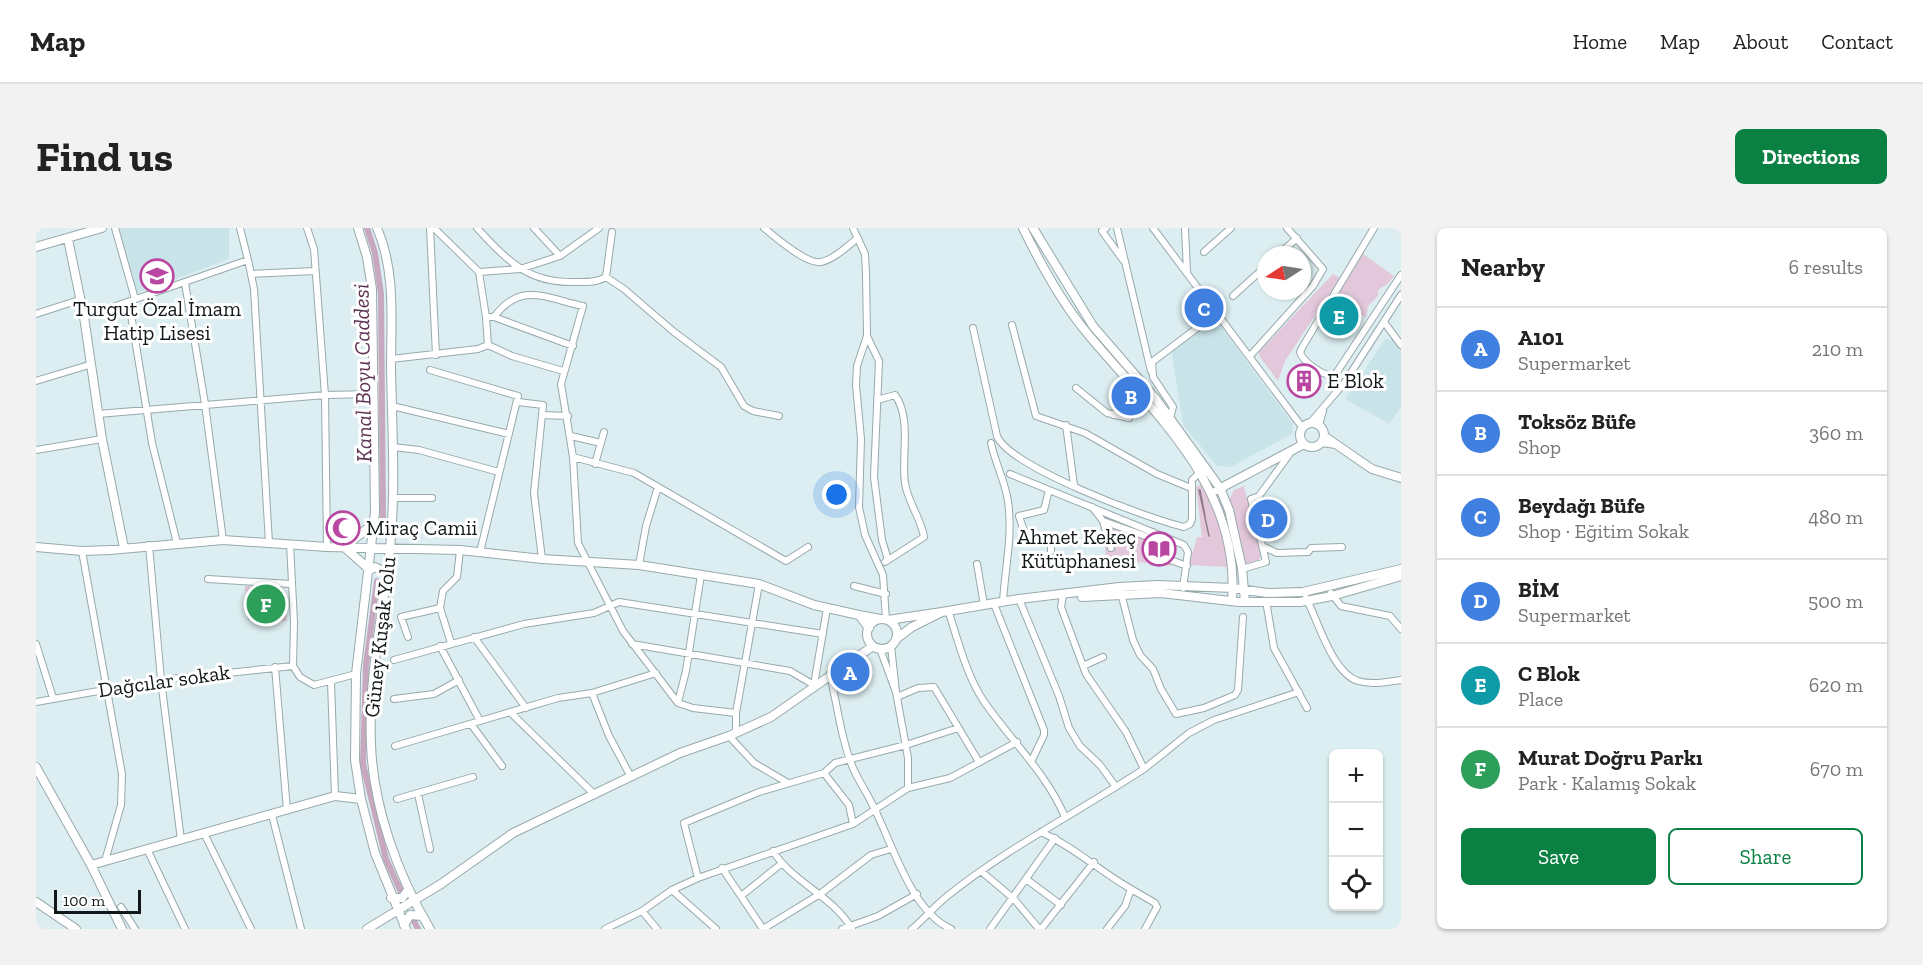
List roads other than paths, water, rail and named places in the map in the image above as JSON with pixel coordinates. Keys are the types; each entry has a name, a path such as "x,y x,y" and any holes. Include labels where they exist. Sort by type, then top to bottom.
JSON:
{"main road":[{"path":"36,247 102,228"},
{"name":"Güney Kuşak Yolu","path":"358,228 367,257 372,289 374,525 357,674 355,760 361,799 375,853 391,898 405,927"},
{"name":"Güney Kuşak Yolu","path":"379,228 390,287 393,498 390,549 371,702 371,747 384,820 409,889 430,929"},
{"path":"1023,228 1086,332 1150,405 1216,491 1230,549 1235,582 1232,601"},
{"path":"1033,228 1093,326 1170,418 1229,510 1242,569 1245,602"},
{"path":"68,239 84,317 89,365 102,439 124,548"},
{"path":"1216,491 1290,452 1302,441 1309,424 1323,440 1380,473 1401,478"},
{"path":"1302,441 1311,447 1323,440"},
{"path":"344,547 374,525 382,531 391,525"},
{"path":"36,547 82,551 223,540 372,549 460,550 542,559 639,565 759,584 827,608 885,620 897,629 894,642"},
{"path":"344,547 370,570 375,567 387,573"},
{"path":"869,628 885,620 1019,599 1120,591 1233,588 1267,593 1303,592 1401,569"},
{"path":"1183,591 1232,601 1308,601 1401,576"},
{"path":"367,929 513,833 680,753 733,735 782,710 830,674 877,647 894,642 912,627 945,611"},
{"path":"859,615 869,628 868,638 877,647"},
{"path":"36,767 40,783 91,865 122,929"},
{"path":"91,865 335,796 361,799"},
{"path":"391,898 402,898 409,889"},
{"path":"36,902 76,929"},
{"path":"405,927 410,915 422,916"}],"street":[{"path":"115,228 132,300 146,411 177,543"},
{"path":"240,228 250,274 262,400 269,543"},
{"path":"307,228 314,249 325,395 327,547"},
{"path":"432,228 479,272 488,345"},
{"path":"432,228 436,355"},
{"path":"477,228 509,262 543,280 599,281 606,278"},
{"path":"534,228 560,256"},
{"path":"585,228 591,234"},
{"path":"479,272 520,269 560,256 599,228"},
{"path":"764,228 793,250 815,262 822,262 838,254 858,238"},
{"path":"854,228 865,254 867,336 857,366 856,385 861,439 859,507 865,535 879,565 886,594 885,620"},
{"path":"1106,228 1102,231 1125,263"},
{"path":"1117,228 1151,371 1173,407 1170,418"},
{"path":"1153,228 1293,413 1309,424 1345,382 1401,295"},
{"path":"1185,228 1187,273"},
{"path":"1204,252 1231,228"},
{"path":"1250,356 1320,276 1323,269 1287,228"},
{"path":"1374,228 1303,346 1300,352 1302,358 1326,375 1335,375 1401,275"},
{"path":"606,278 612,232"},
{"path":"1288,246 1297,238"},
{"path":"84,317 248,260"},
{"path":"250,274 315,271"},
{"path":"1233,296 1257,274"},
{"path":"606,278 624,289 681,338 721,367 744,406 753,411 779,416"},
{"path":"185,283 205,405 223,540"},
{"path":"494,317 504,304 516,295 528,294 583,306 561,384 571,436 578,543 585,562 632,644 678,703 693,708 736,713"},
{"path":"36,314 79,300"},
{"path":"1384,301 1393,308"},
{"path":"1151,371 1155,358 1217,313"},
{"path":"486,317 494,317 573,346"},
{"path":"1384,322 1401,345"},
{"path":"1012,325 1035,414 1040,418 1066,425 1157,474 1191,488"},
{"path":"973,328 999,441 1035,469 1184,527 1190,524 1192,519 1192,480 1200,472"},
{"path":"867,336 879,361 874,477 882,540 888,560"},
{"path":"391,359 468,351 488,345 512,356 563,371"},
{"path":"36,381 89,365"},
{"path":"430,370 469,379 518,396 480,552"},
{"path":"1076,388 1107,413 1129,418"},
{"path":"98,414 325,395 374,394"},
{"path":"877,400 895,395 899,400 904,434 905,484 924,537 879,565"},
{"path":"518,402 543,405 534,493 542,559"},
{"path":"1113,414 1123,405"},
{"path":"392,406 509,434"},
{"path":"542,415 568,416"},
{"path":"1066,425 1074,485"},
{"path":"595,464 604,432"},
{"path":"571,436 601,443"},
{"path":"36,450 102,439"},
{"path":"991,443 1007,499 1010,524 1010,548 998,603 1001,628 1044,730 1032,762"},
{"path":"393,447 418,450 499,472"},
{"path":"1242,569 1264,564 1267,558 1250,502 1253,496 1259,496 1290,452"},
{"path":"573,457 634,473 786,561 808,547"},
{"path":"1010,474 1092,507 1152,535"},
{"path":"639,565 646,526 658,486"},
{"path":"1049,489 1044,510 1019,516 1028,543 1051,543 1062,540"},
{"path":"393,498 432,498"},
{"path":"1092,507 1103,521 1110,548"},
{"path":"1103,521 1186,546 1187,566 1183,591"},
{"path":"1010,524 1021,522"},
{"path":"1152,535 1146,551 1187,566"},
{"path":"1051,543 1051,551"},
{"path":"290,544 293,666 300,677 314,685 357,674"},
{"path":"149,545 181,840"},
{"path":"1264,547 1277,554 1308,552 1311,548 1342,547"},
{"path":"451,643 440,608 443,591 457,577 460,550"},
{"path":"82,551 122,774 121,805 105,861"},
{"path":"977,564 984,605"},
{"path":"678,703 686,671 693,614 701,575"},
{"path":"208,579 291,584"},
{"path":"759,584 733,735 754,763 788,783"},
{"path":"854,586 878,594 886,594"},
{"path":"1330,586 1332,596 1337,603 1349,609 1390,616 1401,629"},
{"path":"1120,591 1133,640 1140,655 1154,669 1161,689 1176,714 1204,708 1235,695 1238,690 1242,617"},
{"path":"1303,592 1323,638 1349,677 1374,683 1401,680"},
{"path":"1063,595 1061,607 1083,666 1105,704 1136,748 1144,769"},
{"path":"1019,599 1070,728 1080,746 1100,765 1116,787"},
{"path":"1266,601 1271,637 1279,658 1307,708"},
{"path":"394,660 524,624 594,613 619,602 823,634"},
{"path":"408,637 401,617 440,608"},
{"path":"632,644 790,671 814,685 827,608"},
{"path":"945,611 983,700 1055,794 1065,816"},
{"path":"474,637 526,708"},
{"path":"894,642 897,694 909,771 908,789"},
{"path":"36,644 53,698"},
{"path":"440,646 480,721"},
{"path":"877,647 897,694"},
{"path":"1083,666 1103,657"},
{"name":"Dağcılar sokak","path":"36,702 162,680 293,666"},
{"path":"275,667 287,810"},
{"path":"395,746 558,699 592,693 656,673"},
{"path":"830,674 850,759 875,809 891,849 929,913 939,924 951,929"},
{"path":"394,699 434,694 459,680"},
{"path":"331,682 335,796"},
{"path":"897,694 918,688 934,687 979,762"},
{"path":"912,929 982,872 1065,816 1144,769 1189,733 1214,720 1299,692"},
{"path":"592,693 609,736 631,777"},
{"path":"510,712 595,795"},
{"path":"471,724 502,766"},
{"path":"698,878 684,823 788,783 824,772 835,763 906,745 958,728"},
{"path":"609,928 642,911 672,890 698,878 854,824 908,789 950,778 1017,742"},
{"path":"824,772 849,805 854,824"},
{"path":"397,799 473,777"},
{"path":"418,794 430,849"},
{"path":"272,815 301,929"},
{"path":"1041,832 1094,862 1113,879 1153,902 1156,907 1145,929"},
{"path":"204,833 252,929"},
{"path":"990,929 1014,899 1055,838"},
{"path":"147,849 185,929"},
{"path":"722,868 763,929 820,894 871,855 891,849"},
{"path":"773,851 781,864 838,908 851,927"},
{"path":"982,872 1014,899 1040,929 1094,862"},
{"path":"741,896 781,864"},
{"path":"1026,879 1061,904"},
{"path":"1107,929 1125,906 1131,889"},
{"path":"672,890 716,929"},
{"path":"842,929 878,916 917,894"},
{"path":"121,907 135,929"},
{"path":"642,911 657,929"}],"waterway":[{"name":"Kanal Boyu Caddesi","path":"367,228 375,253 381,294 383,519"},
{"path":"1199,490 1209,536"},
{"path":"1200,490 1205,516"},
{"name":"Kanal Boyu Caddesi","path":"377,581 366,665 363,764 386,859 401,892"},
{"name":"Kanal Boyu Caddesi","path":"413,919 418,929"}],"place":[{"name":"Turgut Özal İmam Hatip Lisesi","path":"157,276"},
{"name":"Beydağı Büfe","path":"1204,308"},
{"name":"C Blok","path":"1339,316"},
{"name":"E Blok","path":"1304,381"},
{"name":"Toksöz Büfe","path":"1131,396"},
{"name":"BİM","path":"1268,519"},
{"name":"Miraç Camii","path":"343,528"},
{"name":"Ahmet Kekeç Kütüphanesi","path":"1159,549"},
{"name":"Murat Doğru Parkı","path":"266,604"},
{"name":"A101","path":"850,672"}]}
